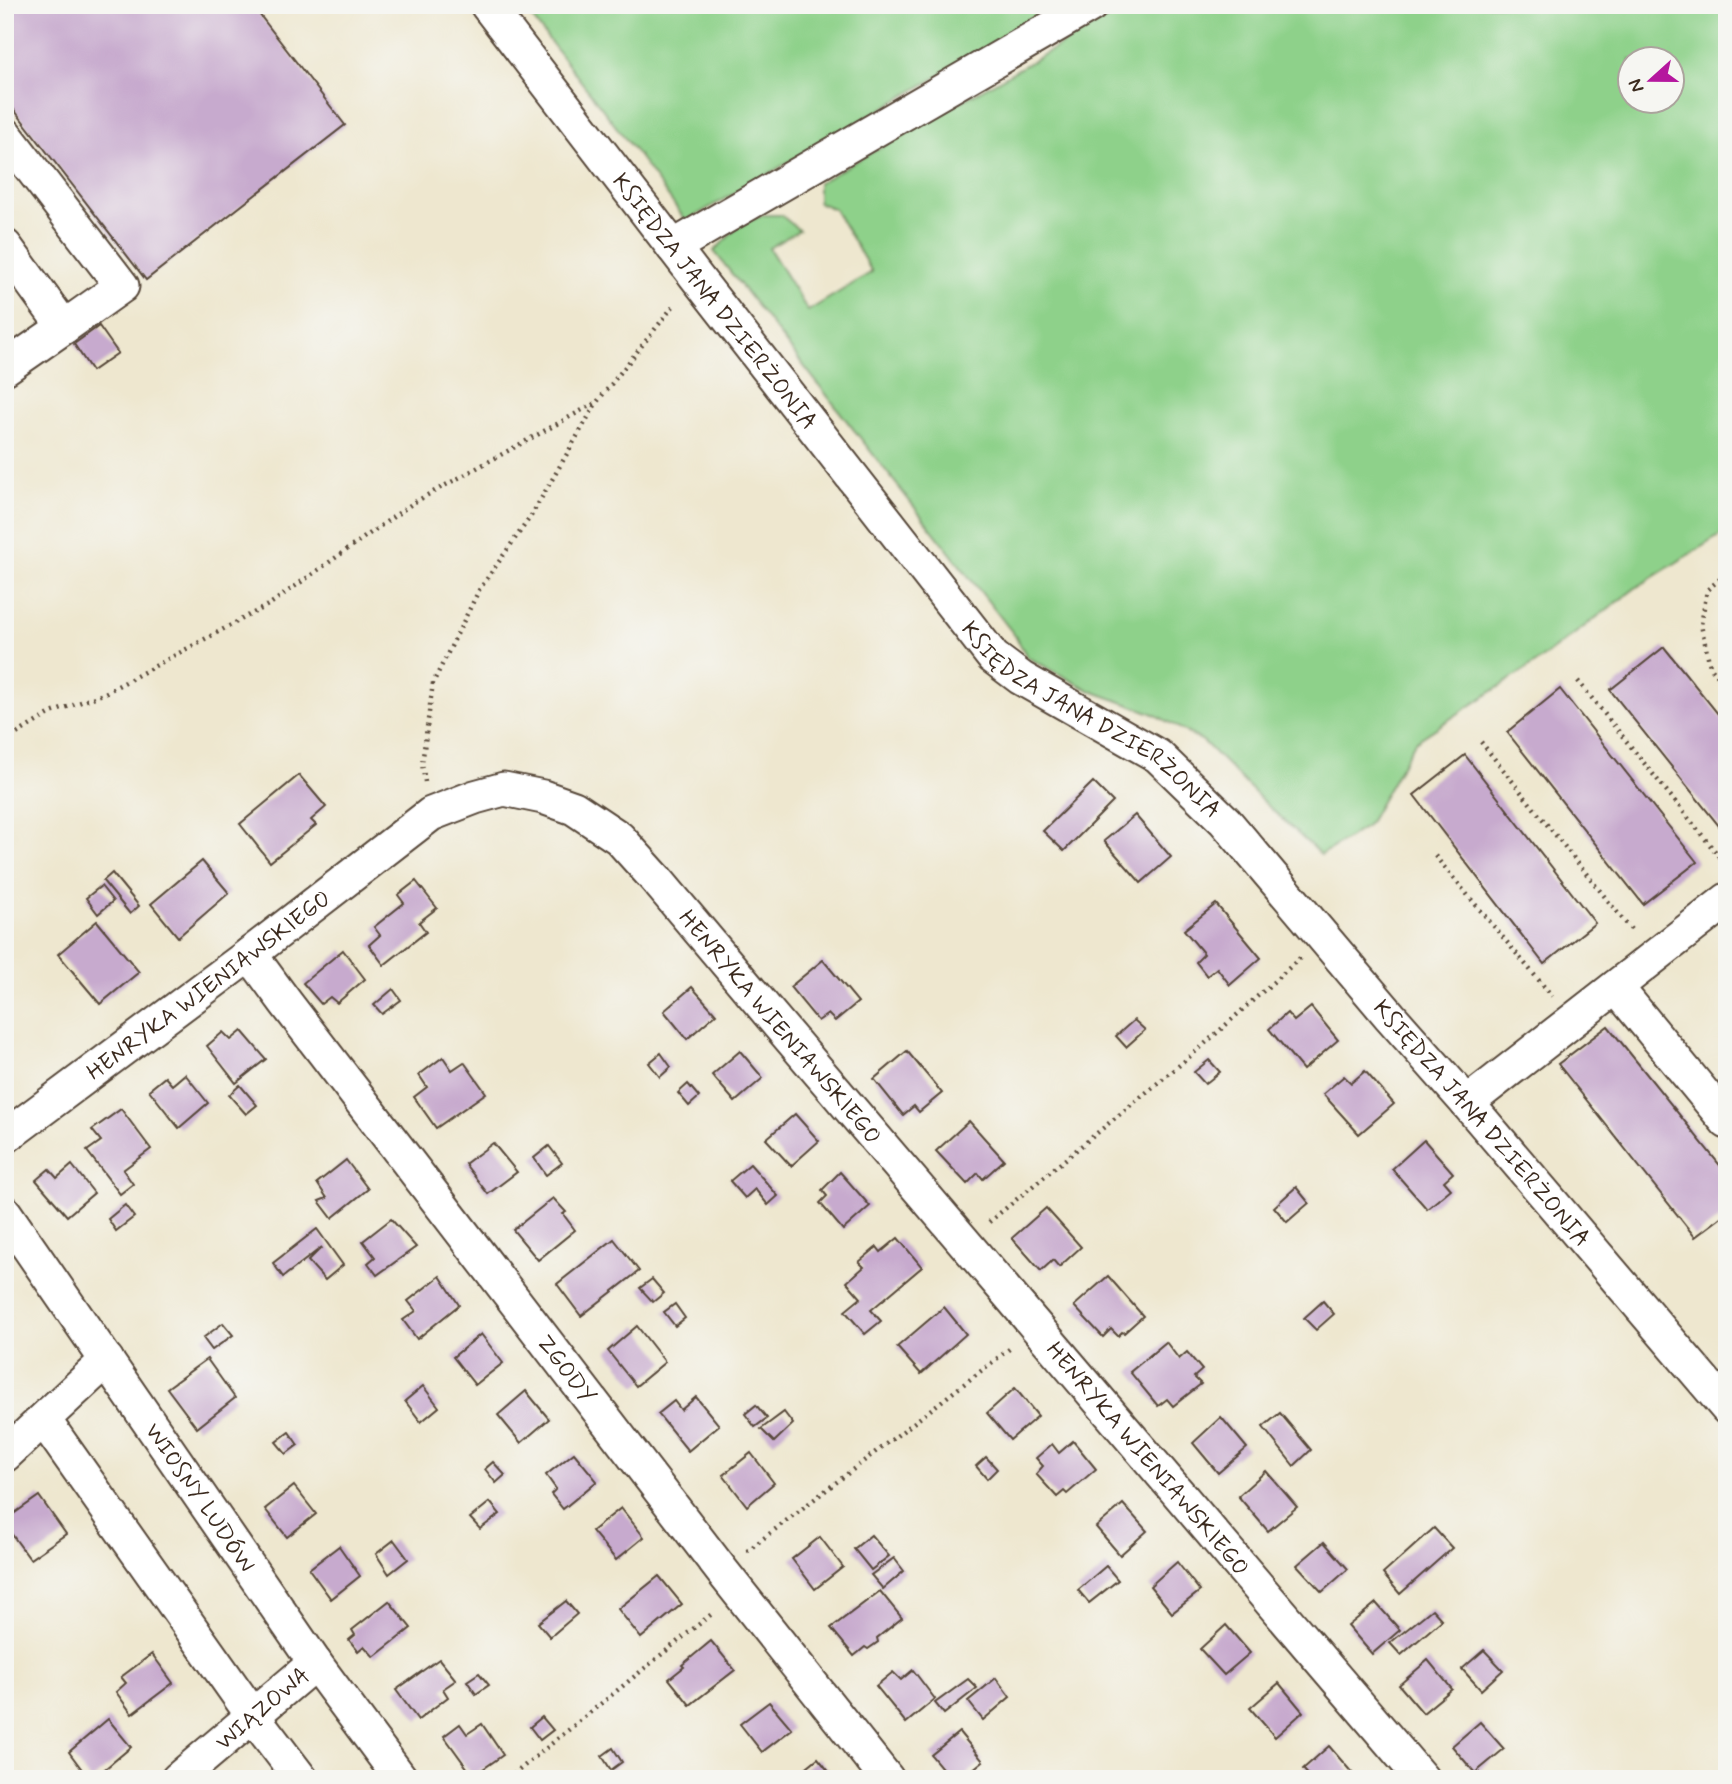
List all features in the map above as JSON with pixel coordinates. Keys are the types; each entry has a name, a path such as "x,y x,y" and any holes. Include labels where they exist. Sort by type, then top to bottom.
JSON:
{"street":[{"name":"KSIĘDZA JANA DZIERŻONIA","path":"487,5 993,657 1021,678 1158,756 1225,821 1727,1408"},
{"path":"673,247 1091,5"},
{"path":"5,134 122,286 5,368"},
{"path":"5,246 64,327"},
{"name":"HENRYKA WIENIAWSKIEGO","path":"5,1137 432,814 504,789 574,807 619,838 656,878 1422,1779"},
{"path":"1467,1103 1727,900"},
{"name":"ZGODY","path":"250,954 730,1581 887,1779"},
{"path":"1616,987 1727,1122"},
{"name":"WIOSNY LUDÓW","path":"5,1213 315,1663 401,1779"},
{"path":"5,1455 107,1360"},
{"path":"44,1420 253,1716 301,1779"},
{"name":"WIĄZOWA","path":"178,1779 315,1663"}],"path":[{"path":"432,814 422,764 433,683 479,590 531,516 597,402 697,278"},
{"path":"5,741 51,713 103,694 270,604 413,503 597,402"},
{"path":"1720,579 1707,590 1701,625 1710,666 1727,688"},
{"path":"1578,681 1727,866"},
{"path":"1481,742 1653,958"},
{"path":"1435,856 1573,1020"},
{"path":"964,1243 1199,1049 1323,937"},
{"path":"508,1779 730,1581 1037,1327"}],"green space":[{"path":"522,5 1063,5 686,221"},
{"path":"1131,5 1727,5 1727,531 1637,587 1537,662 1415,742 1367,826 1321,855 1203,741 1152,713 1091,691 1027,657 1016,637 714,251 741,224 763,215 781,215 799,230 769,248 808,311 872,272 834,209 818,202 818,183"}],"building":[{"path":"5,5 252,5 345,125 146,280 5,98"},
{"path":"99,326 118,353 92,371 74,344"},
{"path":"1664,647 1727,725 1727,836 1610,690"},
{"path":"1560,689 1697,862 1643,904 1507,732"},
{"path":"1465,755 1595,923 1544,964 1414,795"},
{"path":"299,775 326,807 311,820 316,825 270,862 240,824"},
{"path":"1093,782 1113,802 1064,851 1043,831"},
{"path":"1135,815 1171,857 1141,883 1104,841"},
{"path":"202,861 229,893 178,937 151,904"},
{"path":"112,873 139,906 130,914 103,881"},
{"path":"416,881 437,908 419,922 426,932 384,965 369,945 380,935 374,927 404,903 398,895"},
{"path":"101,886 113,901 98,914 86,898"},
{"path":"1216,904 1261,958 1230,985 1217,968 1207,976 1196,962 1204,954 1184,930"},
{"path":"97,921 139,972 100,1004 58,954"},
{"path":"343,950 365,979 337,1003 330,997 321,1004 303,983"},
{"path":"823,960 858,1002 835,1021 828,1014 818,1021 790,987"},
{"path":"692,987 716,1014 687,1039 664,1011"},
{"path":"393,989 401,1000 382,1014 374,1005"},
{"path":"1311,1007 1338,1040 1303,1070 1269,1029 1287,1013 1294,1021"},
{"path":"1134,1020 1145,1030 1126,1047 1116,1036"},
{"path":"1608,1026 1727,1174 1727,1213 1695,1237 1558,1064"},
{"path":"242,1031 266,1059 236,1083 207,1046 223,1032 231,1040"},
{"path":"740,1051 763,1078 735,1102 712,1075"},
{"path":"907,1051 942,1093 919,1112 914,1106 903,1115 874,1079"},
{"path":"661,1053 671,1067 660,1077 649,1063"},
{"path":"443,1057 452,1070 464,1062 486,1093 436,1128 414,1097 427,1087 419,1075"},
{"path":"1209,1060 1220,1072 1205,1084 1194,1072"},
{"path":"1365,1071 1394,1104 1359,1134 1323,1094 1344,1076 1351,1083"},
{"path":"185,1074 208,1103 179,1128 149,1090 165,1077 172,1085"},
{"path":"688,1084 699,1097 689,1106 678,1093"},
{"path":"240,1085 257,1105 246,1114 229,1095"},
{"path":"121,1109 151,1149 123,1170 133,1184 120,1194 87,1151 101,1141 92,1130"},
{"path":"795,1114 819,1141 791,1166 766,1139"},
{"path":"969,1121 1004,1160 983,1179 978,1173 967,1184 936,1151"},
{"path":"1424,1140 1453,1173 1444,1181 1451,1189 1427,1209 1392,1169"},
{"path":"493,1143 517,1172 488,1194 465,1164"},
{"path":"549,1146 562,1163 546,1175 534,1158"},
{"path":"346,1160 368,1189 332,1218 319,1201 327,1198 317,1183"},
{"path":"750,1164 778,1196 768,1205 755,1189 745,1198 730,1181"},
{"path":"72,1165 94,1193 67,1216 36,1180 49,1169 57,1178"},
{"path":"840,1172 870,1206 843,1230 820,1203 827,1196 822,1190"},
{"path":"1296,1187 1309,1203 1287,1222 1274,1207"},
{"path":"553,1198 566,1212 563,1214 575,1230 538,1260 513,1230"},
{"path":"125,1205 134,1217 116,1231 108,1219"},
{"path":"1046,1208 1081,1247 1059,1267 1053,1260 1041,1271 1012,1238"},
{"path":"391,1219 416,1247 377,1275 368,1263 375,1257 363,1241"},
{"path":"317,1229 343,1265 325,1280 308,1261 322,1247 283,1277 273,1263"},
{"path":"898,1238 922,1267 871,1310 881,1321 865,1334 845,1311 861,1298 847,1282 864,1267 859,1262 877,1247 881,1252"},
{"path":"614,1239 639,1271 581,1316 557,1284"},
{"path":"440,1276 459,1305 417,1339 403,1320 416,1311 408,1301"},
{"path":"1108,1276 1143,1316 1124,1333 1118,1336 1111,1329 1103,1337 1074,1306"},
{"path":"652,1279 664,1293 653,1302 640,1288"},
{"path":"1323,1301 1334,1314 1316,1330 1304,1318"},
{"path":"675,1304 685,1318 675,1326 664,1312"},
{"path":"944,1307 966,1334 921,1374 897,1347"},
{"path":"223,1323 233,1335 212,1350 203,1338"},
{"path":"637,1326 665,1362 636,1386 608,1351"},
{"path":"481,1334 503,1363 475,1385 453,1357"},
{"path":"1166,1342 1179,1359 1187,1352 1202,1370 1194,1377 1201,1384 1173,1406 1167,1399 1158,1406 1130,1372"},
{"path":"207,1359 235,1398 197,1428 167,1388"},
{"path":"423,1386 439,1407 421,1422 405,1401"},
{"path":"1015,1388 1038,1416 1010,1440 987,1413"},
{"path":"526,1391 549,1419 521,1443 498,1415"},
{"path":"696,1397 719,1425 688,1451 658,1414 674,1401 681,1410"},
{"path":"756,1405 767,1418 755,1427 745,1414"},
{"path":"784,1412 793,1424 774,1442 761,1429"},
{"path":"1280,1413 1311,1450 1294,1466 1263,1427"},
{"path":"1221,1417 1247,1448 1218,1473 1193,1443"},
{"path":"289,1432 298,1445 286,1454 276,1442"},
{"path":"1073,1441 1096,1469 1067,1494 1064,1491 1057,1497 1036,1474 1043,1466 1036,1458 1052,1444 1059,1453"},
{"path":"574,1453 597,1481 563,1509 551,1494 556,1489 546,1475"},
{"path":"751,1453 774,1483 747,1506 723,1475"},
{"path":"986,1457 997,1469 987,1479 976,1466"},
{"path":"493,1462 505,1475 496,1483 485,1469"},
{"path":"1266,1471 1297,1507 1268,1531 1238,1496"},
{"path":"294,1486 316,1514 287,1537 265,1509"},
{"path":"39,1496 66,1534 30,1559 5,1525 5,1520"},
{"path":"490,1502 500,1514 480,1529 470,1518"},
{"path":"1123,1504 1147,1531 1120,1555 1096,1527"},
{"path":"621,1508 644,1537 616,1560 592,1531"},
{"path":"1434,1528 1452,1548 1400,1594 1383,1574"},
{"path":"871,1535 889,1556 871,1570 854,1549"},
{"path":"820,1537 843,1567 815,1589 792,1559"},
{"path":"394,1540 408,1559 389,1574 376,1554"},
{"path":"1324,1542 1348,1569 1322,1592 1297,1565"},
{"path":"339,1546 360,1576 331,1599 309,1569"},
{"path":"894,1558 904,1571 883,1589 871,1575"},
{"path":"1177,1562 1200,1591 1172,1613 1150,1586"},
{"path":"1106,1566 1118,1580 1089,1603 1078,1590"},
{"path":"659,1576 682,1604 641,1638 618,1609"},
{"path":"880,1591 902,1618 877,1638 878,1642 868,1649 865,1647 854,1656 831,1628"},
{"path":"389,1601 411,1628 374,1657 364,1646 358,1651 349,1640 355,1635 352,1630"},
{"path":"566,1601 577,1614 550,1637 538,1623"},
{"path":"1376,1603 1400,1630 1372,1654 1348,1626"},
{"path":"1432,1609 1442,1620 1401,1655 1390,1643"},
{"path":"1226,1625 1250,1653 1224,1675 1200,1649"},
{"path":"711,1641 735,1670 690,1705 669,1679"},
{"path":"1484,1650 1503,1670 1481,1690 1462,1669"},
{"path":"152,1654 173,1683 132,1714 116,1692 126,1683 121,1677"},
{"path":"439,1659 456,1680 443,1689 448,1697 418,1720 396,1690"},
{"path":"1428,1660 1452,1689 1423,1713 1399,1685"},
{"path":"913,1670 935,1699 906,1723 876,1686 893,1672 901,1680"},
{"path":"479,1673 489,1685 476,1694 467,1681"},
{"path":"996,1678 1010,1697 983,1720 968,1701"},
{"path":"968,1679 977,1688 944,1714 935,1703"},
{"path":"1279,1683 1303,1712 1275,1737 1250,1708"},
{"path":"769,1702 792,1729 762,1752 740,1724"},
{"path":"542,1717 553,1730 540,1740 530,1727"},
{"path":"108,1719 131,1747 93,1779 89,1779 69,1752"},
{"path":"1480,1722 1504,1749 1475,1773 1452,1746"},
{"path":"460,1724 467,1734 482,1724 503,1755 473,1776 444,1736"},
{"path":"959,1732 983,1761 961,1779 951,1779 931,1755"},
{"path":"1329,1746 1353,1774 1347,1779 1312,1779 1303,1769"},
{"path":"613,1748 622,1762 611,1770 602,1756"},
{"path":"818,1758 835,1779 792,1779"}]}
